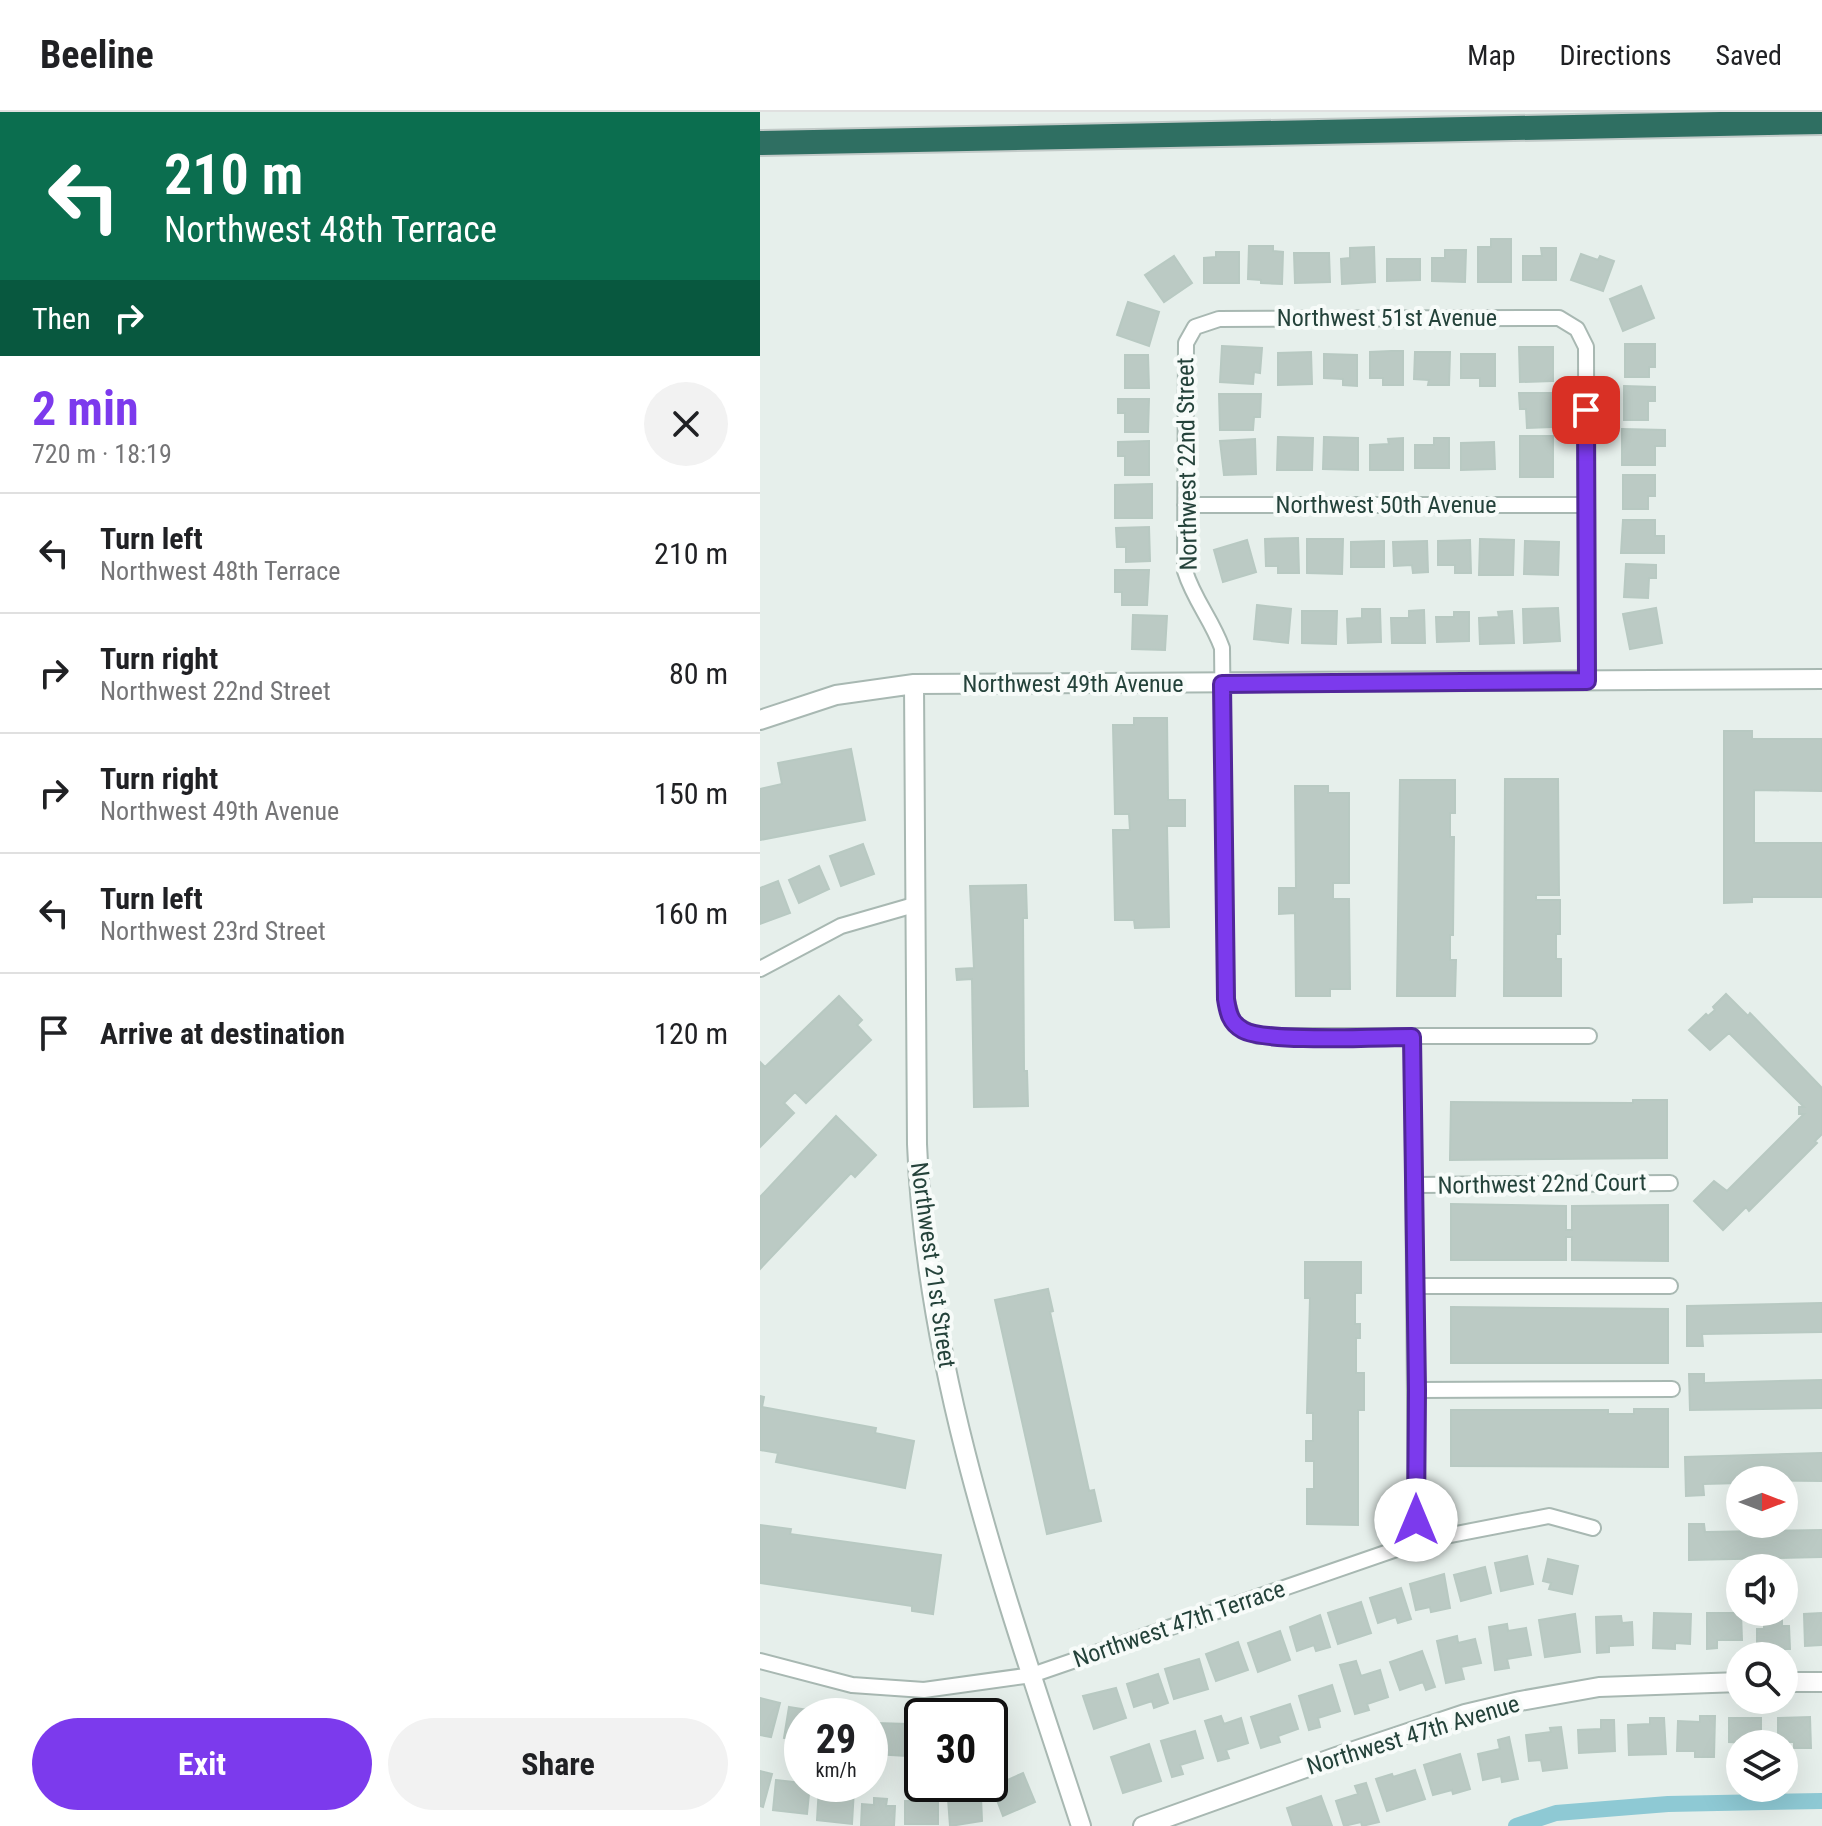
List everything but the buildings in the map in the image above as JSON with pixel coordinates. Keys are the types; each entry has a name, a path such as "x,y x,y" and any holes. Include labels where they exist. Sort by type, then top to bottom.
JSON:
{"highway":[{"path":"760,143 1822,122"}],"street":[{"name":"Northwest 51st Avenue","path":"1195,327 1219,319 1559,318 1577,329 1586,347 1586,505"},
{"name":"Northwest 22nd Street","path":"1195,327 1186,343 1185,571 1193,595 1213,624 1222,648 1228,1013 1234,1024 1258,1036 1412,1037"},
{"name":"Northwest 50th Avenue","path":"1185,505 1586,505"},
{"path":"1586,505 1587,681"},
{"name":"Northwest 49th Avenue","path":"760,720 836,695 914,684 1822,679"},
{"name":"Northwest 21st Street","path":"914,684 918,1183 940,1337 989,1539 1081,1826"},
{"path":"760,969 841,926 914,905"},
{"path":"1412,1037 1589,1036"},
{"name":"Northwest 22nd Court","path":"1412,1037 1416,1520 1420,1541"},
{"name":"Northwest 22nd Court","path":"1414,1185 1670,1183"},
{"path":"1415,1286 1670,1286"},
{"path":"1417,1390 1672,1389"},
{"name":"Northwest 47th Terrace","path":"760,1661 852,1685 924,1690 1032,1675 1420,1541 1549,1516 1593,1528"},
{"name":"Northwest 47th Avenue","path":"1143,1826 1336,1757 1493,1707 1599,1687 1726,1682"},
{"path":"1798,1682 1822,1682"}],"waterway":[{"path":"1516,1826 1556,1813 1668,1804 1822,1801"}],"route":[{"path":"1416,1520 1412,1037 1258,1036 1234,1024 1228,1013 1222,684 1587,681 1586,410"}]}
